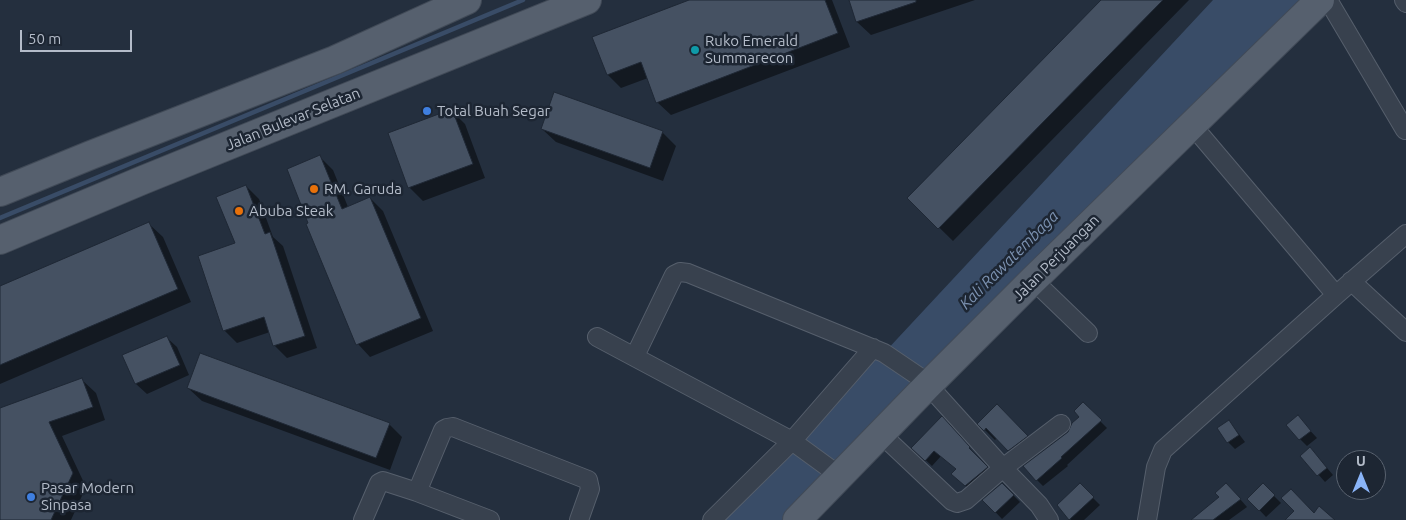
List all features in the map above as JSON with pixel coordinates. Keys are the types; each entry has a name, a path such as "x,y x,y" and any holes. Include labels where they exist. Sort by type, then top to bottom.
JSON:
{"main road":[{"path":"0,192 335,60 467,0"},
{"name":"Jalan Bulevar Selatan","path":"0,240 152,176 587,0"},
{"name":"Jalan Perjuangan","path":"798,520 834,472 881,434 923,381 1033,280 1320,0"}],"street":[{"path":"1328,0 1405,130"},
{"path":"1192,125 1336,294"},
{"path":"1147,520 1156,467 1163,450 1172,440 1406,234"},
{"path":"635,356 674,275 680,272 688,273 879,350 923,381 1039,505 1049,520"},
{"path":"1033,280 1088,333"},
{"path":"1352,281 1406,332"},
{"path":"597,336 797,444 834,472"},
{"path":"712,520 797,444 879,350"},
{"path":"881,434 956,503 966,500 1003,468 1061,424"},
{"path":"417,492 443,430 453,427 588,480 590,489 579,520"},
{"path":"363,520 379,483 388,481 417,492 462,515 490,520"}],"water":[{"name":"Kali Rawatembaga","path":"1213,0 1320,0 797,520 712,520 873,348 884,353"}],"building":[{"name":"Ruko Emerald Summarecon","path":"689,0 825,0 838,33 656,103 641,62 607,75 592,37"},
{"path":"849,0 916,0 916,2 856,22"},
{"path":"1101,0 1163,0 938,229 907,198"},
{"path":"554,92 663,131 650,168 541,129"},
{"path":"452,109 473,164 408,188 388,133"},
{"path":"320,155 342,209 370,197 421,318 356,345 306,224 308,223 287,169"},
{"path":"246,185 265,234 270,232 305,336 273,346 264,317 223,331 198,256 235,243 216,197"},
{"path":"149,222 178,289 0,365 0,286"},
{"path":"167,336 180,365 135,384 122,355"},
{"path":"200,353 390,423 376,458 187,388"},
{"path":"82,378 93,407 49,422 73,473 51,520 0,520 0,408"},
{"path":"1083,402 1102,420 1036,481 1023,466 1068,432 1072,423 1079,417 1074,411"},
{"path":"997,404 1028,436 1008,451 986,428 984,431 977,424"},
{"path":"1298,415 1311,431 1299,440 1286,425"},
{"path":"942,416 988,467 965,486 951,474 956,469 934,451 925,461 911,448"},
{"path":"1229,420 1239,435 1227,443 1217,428"},
{"path":"1310,447 1327,468 1317,476 1300,456"},
{"path":"1002,483 1014,495 995,513 982,500"},
{"path":"1080,483 1094,497 1069,520 1057,505"},
{"path":"1226,483 1241,499 1213,520 1191,520 1219,497 1215,493"},
{"path":"1263,483 1275,495 1259,511 1247,499"},
{"path":"1291,489 1314,513 1319,506 1335,520 1285,520 1294,511 1281,498"}],"waterway":[{"path":"0,218 523,0"}],"place":[{"name":"Ruko Emerald Summarecon","path":"695,50"},
{"name":"Total Buah Segar","path":"427,111"},
{"name":"RM. Garuda","path":"314,189"},
{"name":"Abuba Steak","path":"239,211"},
{"name":"Pasar Modern Sinpasa","path":"31,497"}]}
